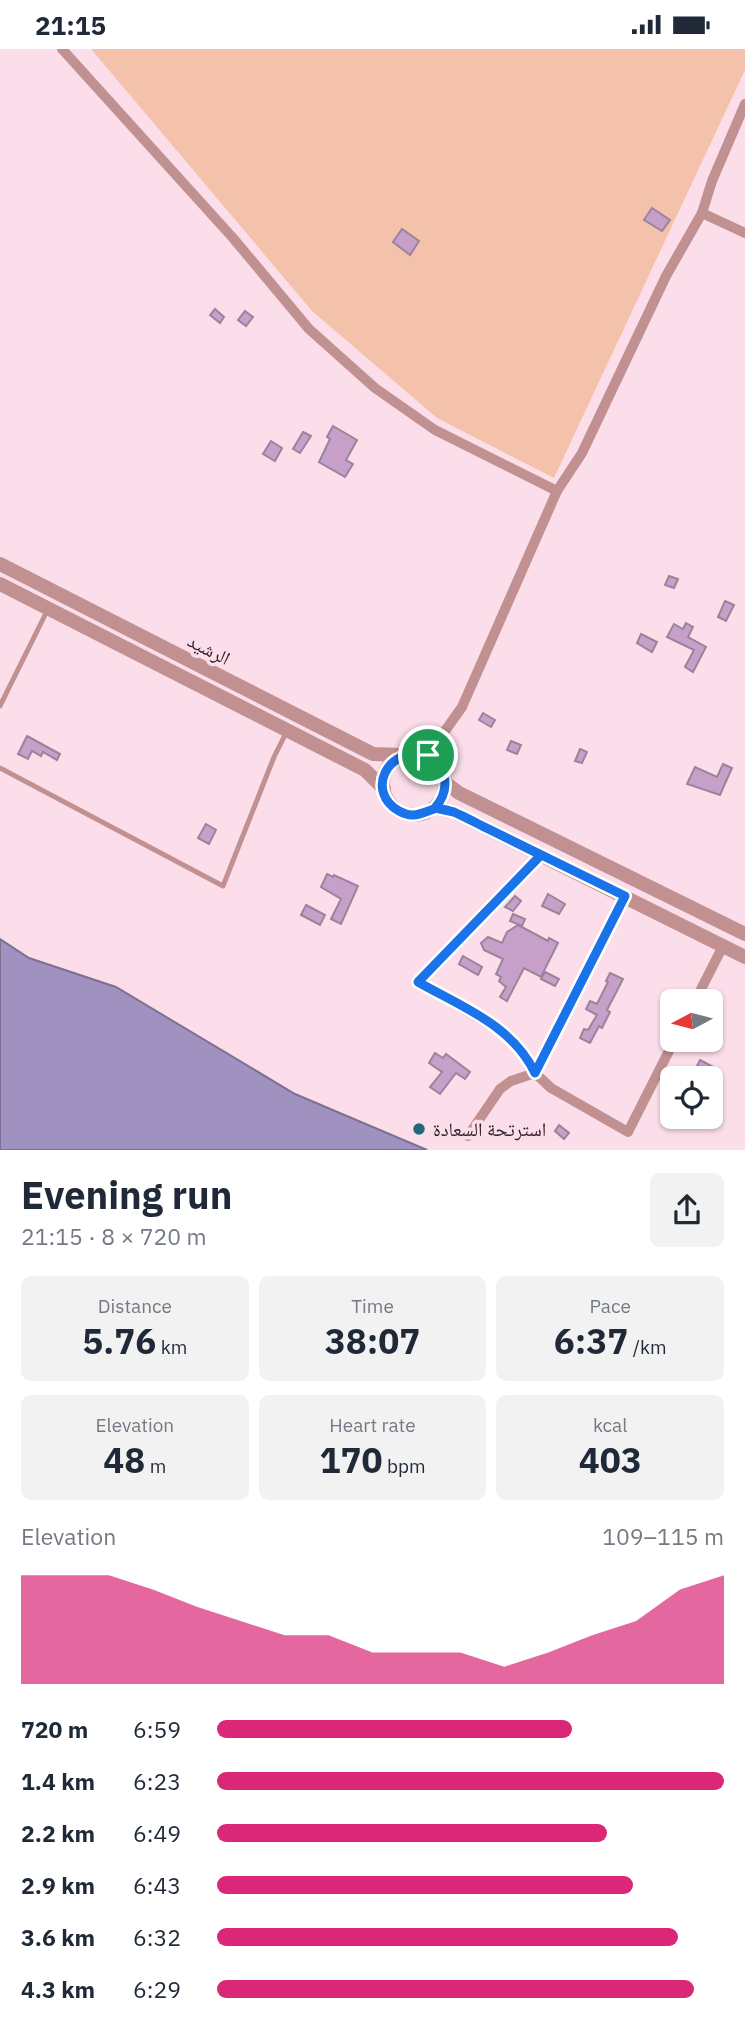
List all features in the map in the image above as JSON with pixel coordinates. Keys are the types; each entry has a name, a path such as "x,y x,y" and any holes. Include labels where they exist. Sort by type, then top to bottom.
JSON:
{"street":[{"path":"62,49 233,237 309,329 365,379 435,430 556,491"},
{"path":"428,755 462,707 556,491 582,453 666,276 702,213 712,181 745,104"},
{"path":"702,213 745,233"},
{"name":"الرشيد","path":"0,564 373,754 403,755"},
{"name":"الرشيد","path":"0,584 365,770 384,789"},
{"path":"403,755 428,755 440,766 446,783 443,797 435,808 418,816 398,811 390,804 384,789 384,775 388,766 403,755"},
{"path":"446,783 459,793 745,934"},
{"path":"435,808 454,812 745,957"},
{"path":"468,1136 500,1089 511,1081 535,1073 625,896"},
{"path":"701,989 723,946"},
{"path":"418,982 509,1036 527,1056 535,1073 551,1088 628,1132 669,1052"}],"lane":[{"path":"0,706 48,609"},
{"path":"0,768 223,886 287,731"},
{"path":"418,982 541,855"}],"shaded area":[{"path":"91,49 745,49 745,70 554,478 437,418 312,311"},
{"path":"0,939 29,958 116,987 295,1094 427,1150 0,1150"}],"building":[{"path":"652,208 670,220 662,231 644,220"},
{"path":"402,229 419,241 410,255 393,242"},
{"path":"215,309 224,317 220,323 210,315"},
{"path":"245,311 253,317 246,326 238,320"},
{"path":"333,426 357,440 346,460 353,464 345,477 319,462"},
{"path":"303,432 311,436 300,453 293,449"},
{"path":"271,441 282,448 275,461 263,454"},
{"path":"669,576 678,579 674,588 665,585"},
{"path":"725,601 734,605 726,621 718,617"},
{"path":"686,623 693,627 688,637 706,647 693,672 685,667 694,650 667,637 674,624 683,629"},
{"path":"641,634 657,642 652,652 637,643"},
{"path":"483,713 495,720 491,727 479,720"},
{"path":"27,736 60,754 57,760 43,752 41,756 32,751 28,759 18,754"},
{"path":"511,741 521,745 517,754 507,750"},
{"path":"580,749 587,752 582,763 575,761"},
{"path":"723,764 732,768 720,795 687,784 695,767 717,777"},
{"path":"206,824 216,830 209,844 198,838"},
{"path":"327,874 358,886 341,924 331,919 341,899 321,887"},
{"path":"548,894 565,904 559,914 542,906"},
{"path":"515,896 521,901 513,911 505,907"},
{"path":"306,905 325,915 320,925 301,915"},
{"path":"513,914 525,919 522,926 510,921"},
{"path":"518,925 548,941 549,938 558,943 541,977 524,968 507,1001 500,997 506,987 499,981 501,977 496,974 503,959 484,950 481,943 488,937 502,943 507,932"},
{"path":"463,956 482,967 478,975 459,964"},
{"path":"545,972 559,979 555,986 541,979"},
{"path":"610,973 623,979 607,1010 610,1012 602,1028 599,1026 590,1043 580,1038 584,1029 588,1030 597,1015 586,1009 590,1001 597,1004"},
{"path":"435,1053 443,1058 446,1054 470,1072 465,1079 456,1073 440,1094 430,1087 442,1072 429,1063"},
{"path":"700,1060 711,1066 697,1066"},
{"path":"559,1125 569,1133 564,1139 555,1131"}],"place":[{"name":"استرتحة السعادة","path":"419,1129"}],"route":[{"path":"428,755 404,754 388,766 383,785 390,804 408,815 418,816 435,808 454,812 541,855 418,982 509,1036 527,1056 535,1073 625,896 454,812 435,808 443,797 445,776 440,766 428,755"}]}
